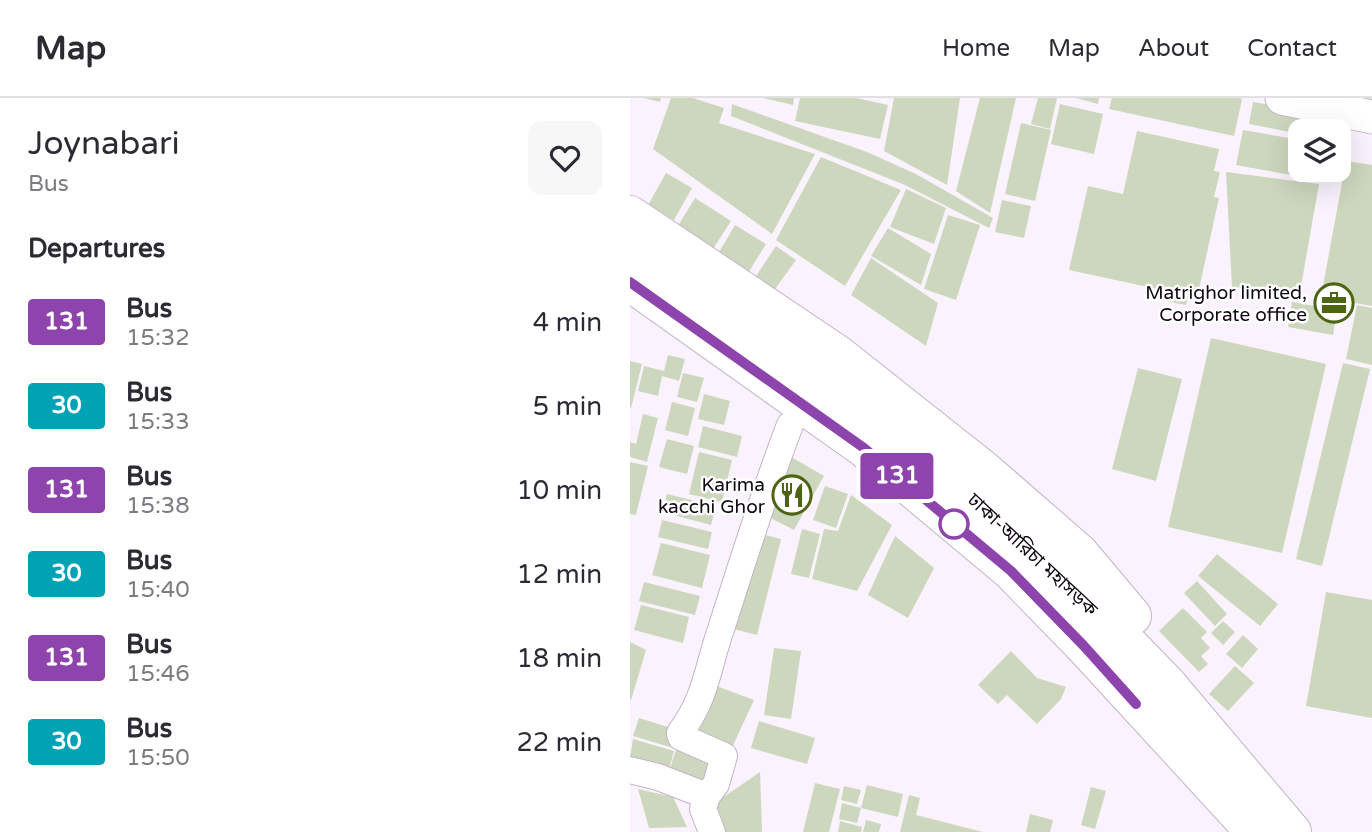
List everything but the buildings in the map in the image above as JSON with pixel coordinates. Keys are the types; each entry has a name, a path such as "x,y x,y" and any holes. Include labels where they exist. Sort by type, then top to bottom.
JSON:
{"highway":[{"path":"630,215 836,354 986,472 1079,553 1139,624 1151,693 1255,832"},
{"name":"ঢাকা-আরিচা মহাসড়ক","path":"630,250 838,393 940,469 1091,606 1151,693"},
{"name":"ঢাকা-আরিচা মহাসড়ক","path":"630,282 864,448 1011,571 1084,646 1151,693 1292,832"},
{"path":"630,314 829,453 914,520 1024,616 1078,668 1151,693"}],"main road":[{"path":"1282,98 1372,117"}],"street":[{"path":"630,770 658,777 707,812 724,757 681,737 680,733 691,718 704,691 723,622 790,425"}],"bus line":[{"name":"131","path":"630,282 864,448 1011,571 1136,704"}],"place":[{"name":"Matrighor limited, Corporate office","path":"1334,303"},
{"name":"Karima kacchi Ghor","path":"792,495"}]}
